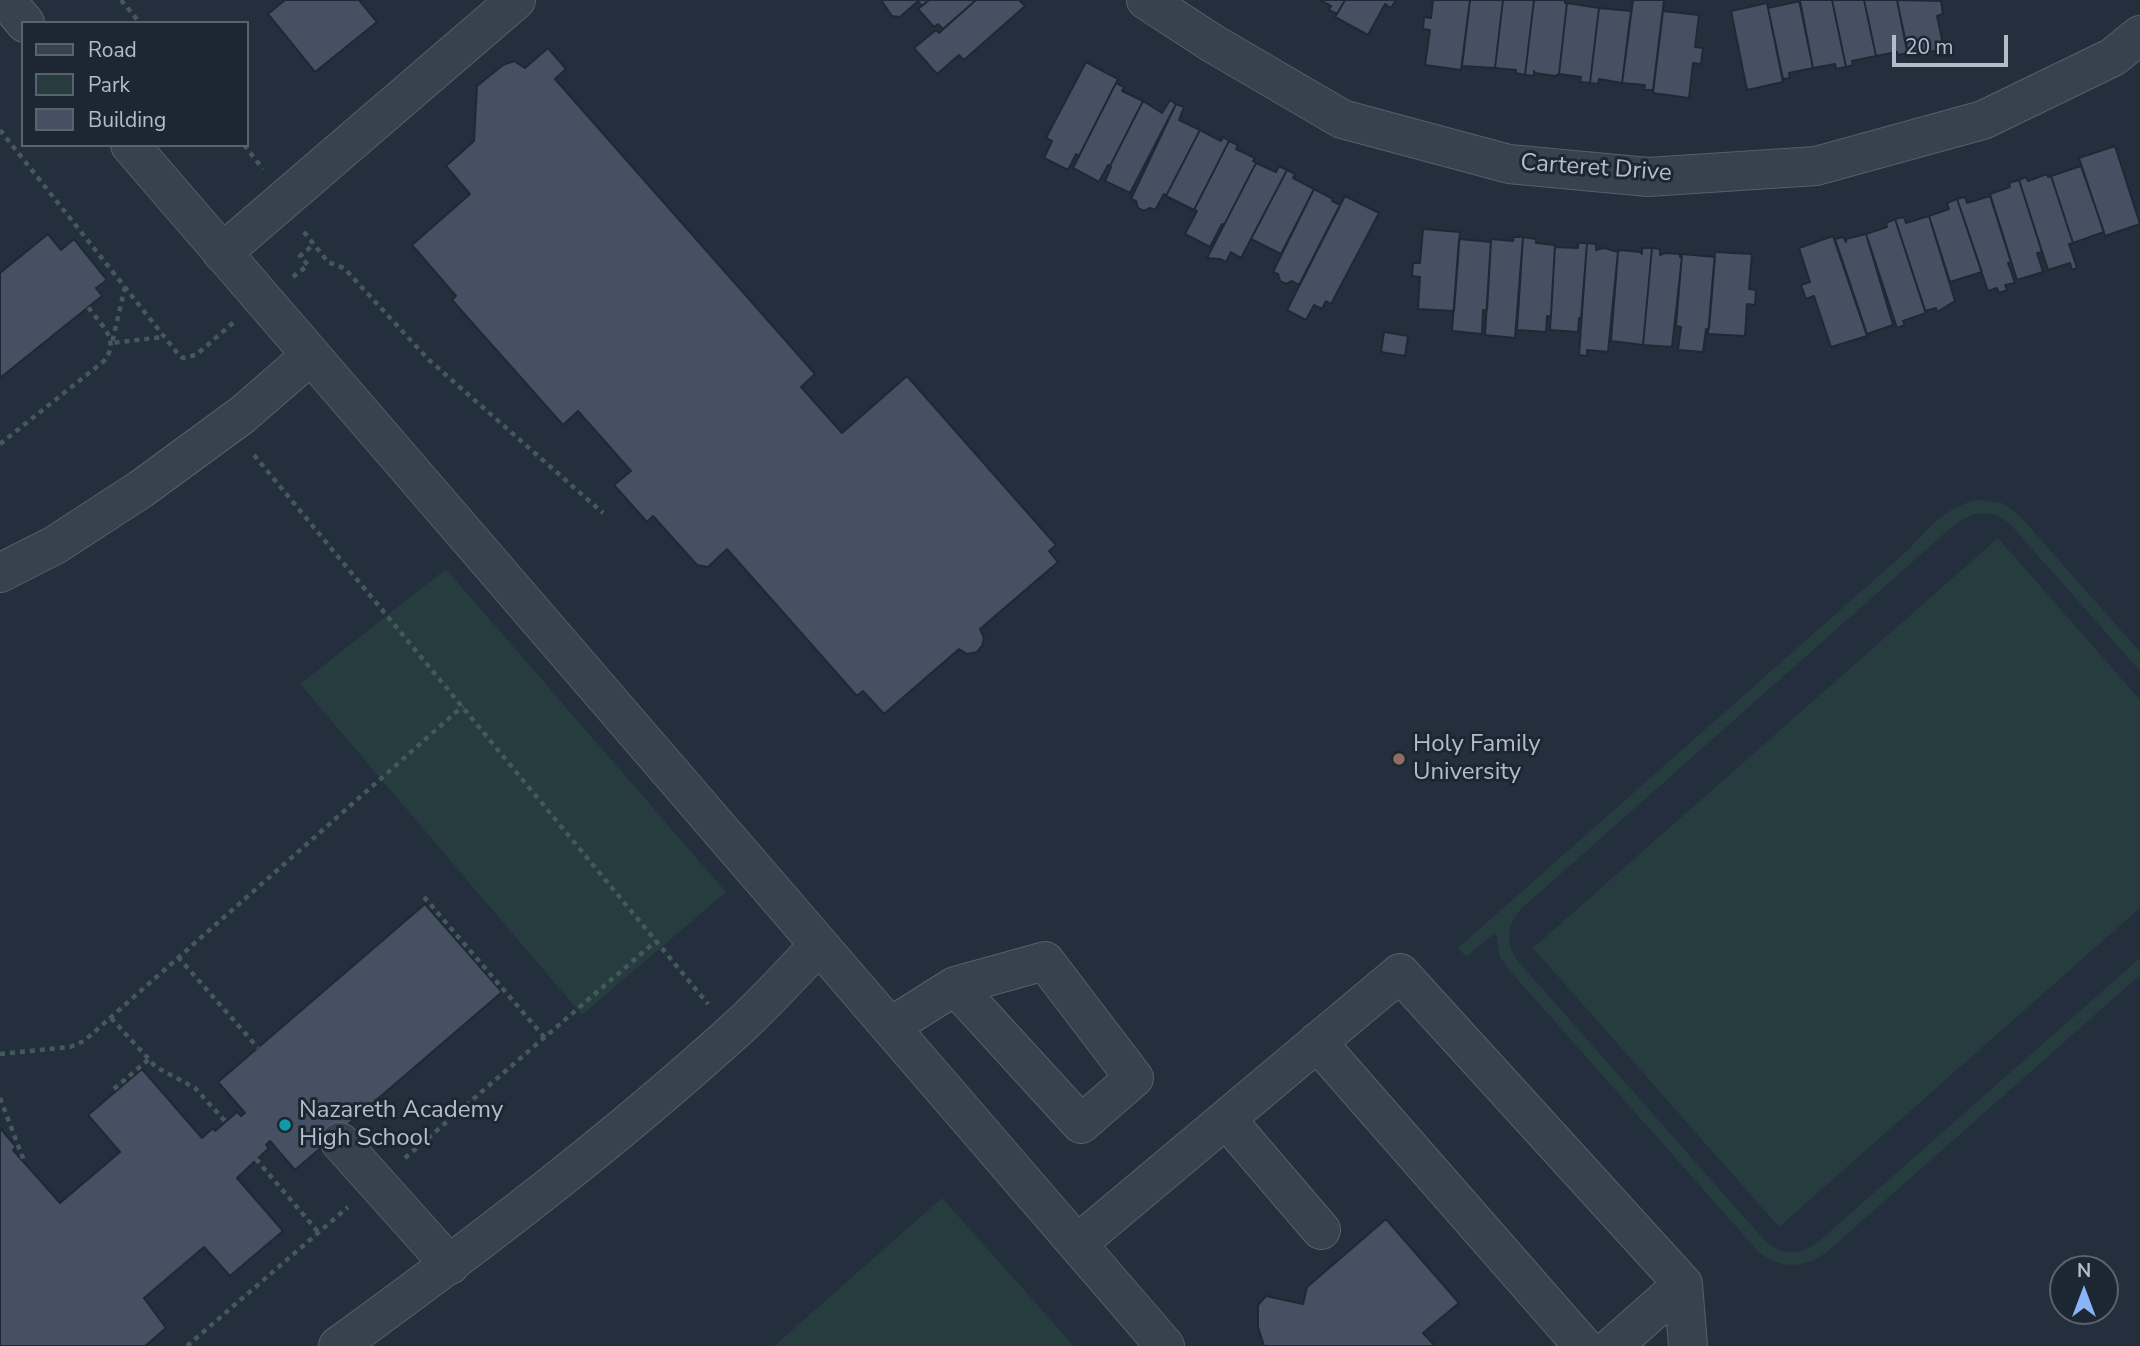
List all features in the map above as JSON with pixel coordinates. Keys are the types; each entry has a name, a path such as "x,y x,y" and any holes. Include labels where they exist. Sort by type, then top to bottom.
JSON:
{"street":[{"path":"6,0 23,21"},
{"path":"222,253 516,0"},
{"name":"Carteret Drive","path":"1146,0 1212,43 1342,119 1509,164 1648,177 1816,166 1983,120 2113,57 2140,35"},
{"path":"132,147 1165,1346"},
{"path":"0,573 55,545 141,489 229,425 310,356"},
{"path":"338,1346 458,1258 580,1163 732,1032 819,945"},
{"path":"890,1027 955,986 1045,961 1134,1077 1081,1124 955,986"},
{"path":"1077,1244 1400,973 1683,1283 1688,1346"},
{"path":"1317,1042 1583,1346"},
{"path":"1226,1119 1321,1230"},
{"path":"340,1142 376,1183 458,1258"},
{"path":"1613,1346 1683,1283"}],"path":[{"path":"121,0 138,21"},
{"path":"0,130 178,354 183,358 195,355 237,320"},
{"path":"246,147 266,171"},
{"path":"301,229 328,262 344,268 409,340 453,383 603,513"},
{"path":"303,269 308,265 300,256 313,245"},
{"path":"0,444 109,355 125,287"},
{"path":"88,307 112,343"},
{"path":"112,343 164,337"},
{"path":"229,425 732,1032"},
{"path":"0,1054 78,1044 463,706"},
{"path":"424,897 545,1038"},
{"path":"376,1183 656,941"},
{"path":"178,957 258,1048"},
{"path":"111,1017 156,1067 194,1088 225,1121"},
{"path":"114,1089 149,1059"},
{"path":"0,1098 24,1161"},
{"path":"256,1159 319,1233"},
{"path":"187,1346 343,1212"}],"green space":[{"path":"1978,500 2002,503 2020,516 2140,652 2140,671 2010,524 1992,514 1968,517 1945,533 1521,909 1510,927 1509,940 1517,960 1766,1242 1785,1252 1798,1252 1817,1243 2140,958 2140,975 1828,1251 1810,1262 1781,1264 1755,1248 1511,972 1500,957 1496,932 1466,957 1458,948 1908,550 1939,519 1957,507"},
{"path":"1998,538 2140,700 2140,908 1779,1227 1533,948"},
{"path":"446,569 726,892 582,1015 300,684"},
{"path":"942,1198 1074,1346 774,1346"}],"building":[{"path":"285,0 359,0 377,22 315,72 268,14"},
{"path":"881,0 929,0 922,6 918,1 900,17 892,16"},
{"path":"929,0 976,0 943,29 938,24 934,27 918,9"},
{"path":"976,0 1019,0 1025,6 964,60 959,55 937,74 914,48 936,30 939,33"},
{"path":"1320,0 1345,0 1337,14 1329,10 1331,6"},
{"path":"1345,0 1396,0 1391,8 1385,4 1368,35 1335,17"},
{"path":"1433,0 1470,0 1461,70 1425,65 1430,30 1423,29 1424,17 1431,18"},
{"path":"1470,0 1503,0 1495,68 1462,66"},
{"path":"1503,0 1534,0 1525,75 1516,73 1516,70 1495,68"},
{"path":"1534,0 1565,0 1567,3 1559,74 1555,76 1534,71 1534,76 1525,75"},
{"path":"1633,0 1664,0 1653,90 1644,90 1645,85 1622,83"},
{"path":"1799,0 1832,0 1846,67 1836,69 1835,64 1813,68"},
{"path":"1832,0 1864,0 1876,56 1852,61 1853,65 1846,67"},
{"path":"1864,0 1897,0 1908,53 1876,56"},
{"path":"1897,0 1941,1 1943,14 1937,16 1944,49 1908,56"},
{"path":"1800,1 1813,68 1789,73 1790,78 1783,79 1768,8"},
{"path":"1567,3 1599,8 1590,83 1580,82 1581,77 1559,74"},
{"path":"1767,3 1783,82 1747,90 1731,11"},
{"path":"1599,8 1631,11 1622,83 1599,79 1598,84 1590,83"},
{"path":"1663,11 1699,15 1695,47 1703,48 1701,64 1693,63 1689,98 1653,93"},
{"path":"548,48 566,69 555,79 815,374 801,387 842,433 907,376 1056,545 1049,551 1058,562 980,629 984,638 977,652 967,654 959,649 884,714 863,691 857,696 727,549 708,567 697,565 653,516 647,522 614,485 631,471 578,411 563,425 452,300 456,296 412,245 470,194 446,166 474,141 477,86 503,65 514,61 525,68"},
{"path":"1086,62 1118,79 1079,156 1076,154 1068,170 1044,158 1052,141 1046,138"},
{"path":"1116,83 1124,87 1122,91 1143,101 1099,182 1073,168"},
{"path":"1170,100 1176,104 1130,193 1105,181 1143,101 1162,113"},
{"path":"1176,104 1184,107 1179,120 1200,130 1166,196 1164,194 1155,210 1150,208 1144,211 1131,199"},
{"path":"1200,130 1221,141 1223,137 1229,141 1194,210 1166,196"},
{"path":"1229,141 1238,145 1236,149 1255,158 1253,161 1256,163 1210,247 1185,234 1197,211 1194,210"},
{"path":"2115,146 2140,224 2105,236 2079,158"},
{"path":"1256,163 1276,172 1279,166 1287,170 1241,258 1231,252 1226,262 1207,258"},
{"path":"2081,166 2104,232 2073,243 2051,176"},
{"path":"1287,170 1295,174 1293,178 1314,189 1281,254 1251,239"},
{"path":"2047,174 2048,177 2051,176 2073,243 2069,244 2077,268 2072,270 2070,263 2048,270 2019,180 2026,177 2028,181"},
{"path":"2019,180 2042,252 2037,253 2043,272 2017,280 1990,194 2010,187 2009,183"},
{"path":"1314,189 1340,205 1299,285 1292,281 1286,284 1273,272"},
{"path":"1345,196 1379,213 1331,304 1326,301 1322,309 1314,305 1306,320 1287,310"},
{"path":"1990,196 2015,283 2005,285 2007,290 1999,293 1997,288 1988,291 1957,199 1965,197 1967,203"},
{"path":"1957,199 1982,272 1950,282 1929,216 1949,209 1947,203"},
{"path":"1929,216 1955,301 1937,312 1936,308 1925,311 1895,219 1904,217 1906,223"},
{"path":"1895,219 1926,313 1903,321 1905,325 1897,328 1866,234 1887,227 1886,223"},
{"path":"1423,229 1460,232 1454,311 1418,309 1420,277 1412,276 1413,263 1420,263"},
{"path":"48,234 61,250 74,239 107,280 96,288 102,296 0,378 0,273"},
{"path":"1866,234 1893,325 1867,334 1835,239 1843,237 1846,242 1846,239"},
{"path":"1833,236 1867,336 1831,347 1814,296 1806,299 1801,285 1810,282 1799,248"},
{"path":"1514,237 1523,237 1515,338 1485,335 1491,239 1513,241"},
{"path":"1523,237 1536,239 1536,243 1555,245 1551,316 1547,316 1546,332 1517,330"},
{"path":"1459,239 1491,242 1487,310 1483,310 1482,334 1452,331"},
{"path":"1578,243 1587,243 1578,332 1550,330 1555,247 1578,248"},
{"path":"1587,243 1596,244 1596,250 1604,248 1618,252 1608,352 1587,350 1587,356 1579,355"},
{"path":"1642,248 1652,248 1643,345 1611,341 1618,252 1620,250 1642,254"},
{"path":"1652,248 1660,249 1660,255 1680,254 1682,257 1672,347 1643,345"},
{"path":"1715,252 1752,254 1749,289 1756,290 1755,305 1747,304 1745,336 1708,334"},
{"path":"1682,254 1715,257 1709,329 1706,329 1703,352 1678,350 1681,327 1676,326"},
{"path":"1384,332 1408,336 1405,356 1381,352"},
{"name":"Nazareth Academy High School","path":"425,904 502,992 295,1170 270,1141 266,1145 269,1148 237,1178 283,1231 230,1276 204,1247 144,1298 166,1328 145,1346 0,1346 0,1128 16,1147 13,1150 60,1203 120,1152 88,1115 142,1069 202,1138 213,1128 215,1131 237,1112 241,1116 245,1113 218,1082"},
{"path":"1386,1219 1459,1303 1423,1333 1435,1346 1264,1346 1258,1327 1258,1305 1266,1296 1303,1304 1307,1287"}],"place":[{"name":"Holy Family University","path":"1399,759"},
{"name":"Nazareth Academy High School","path":"285,1125"}]}
